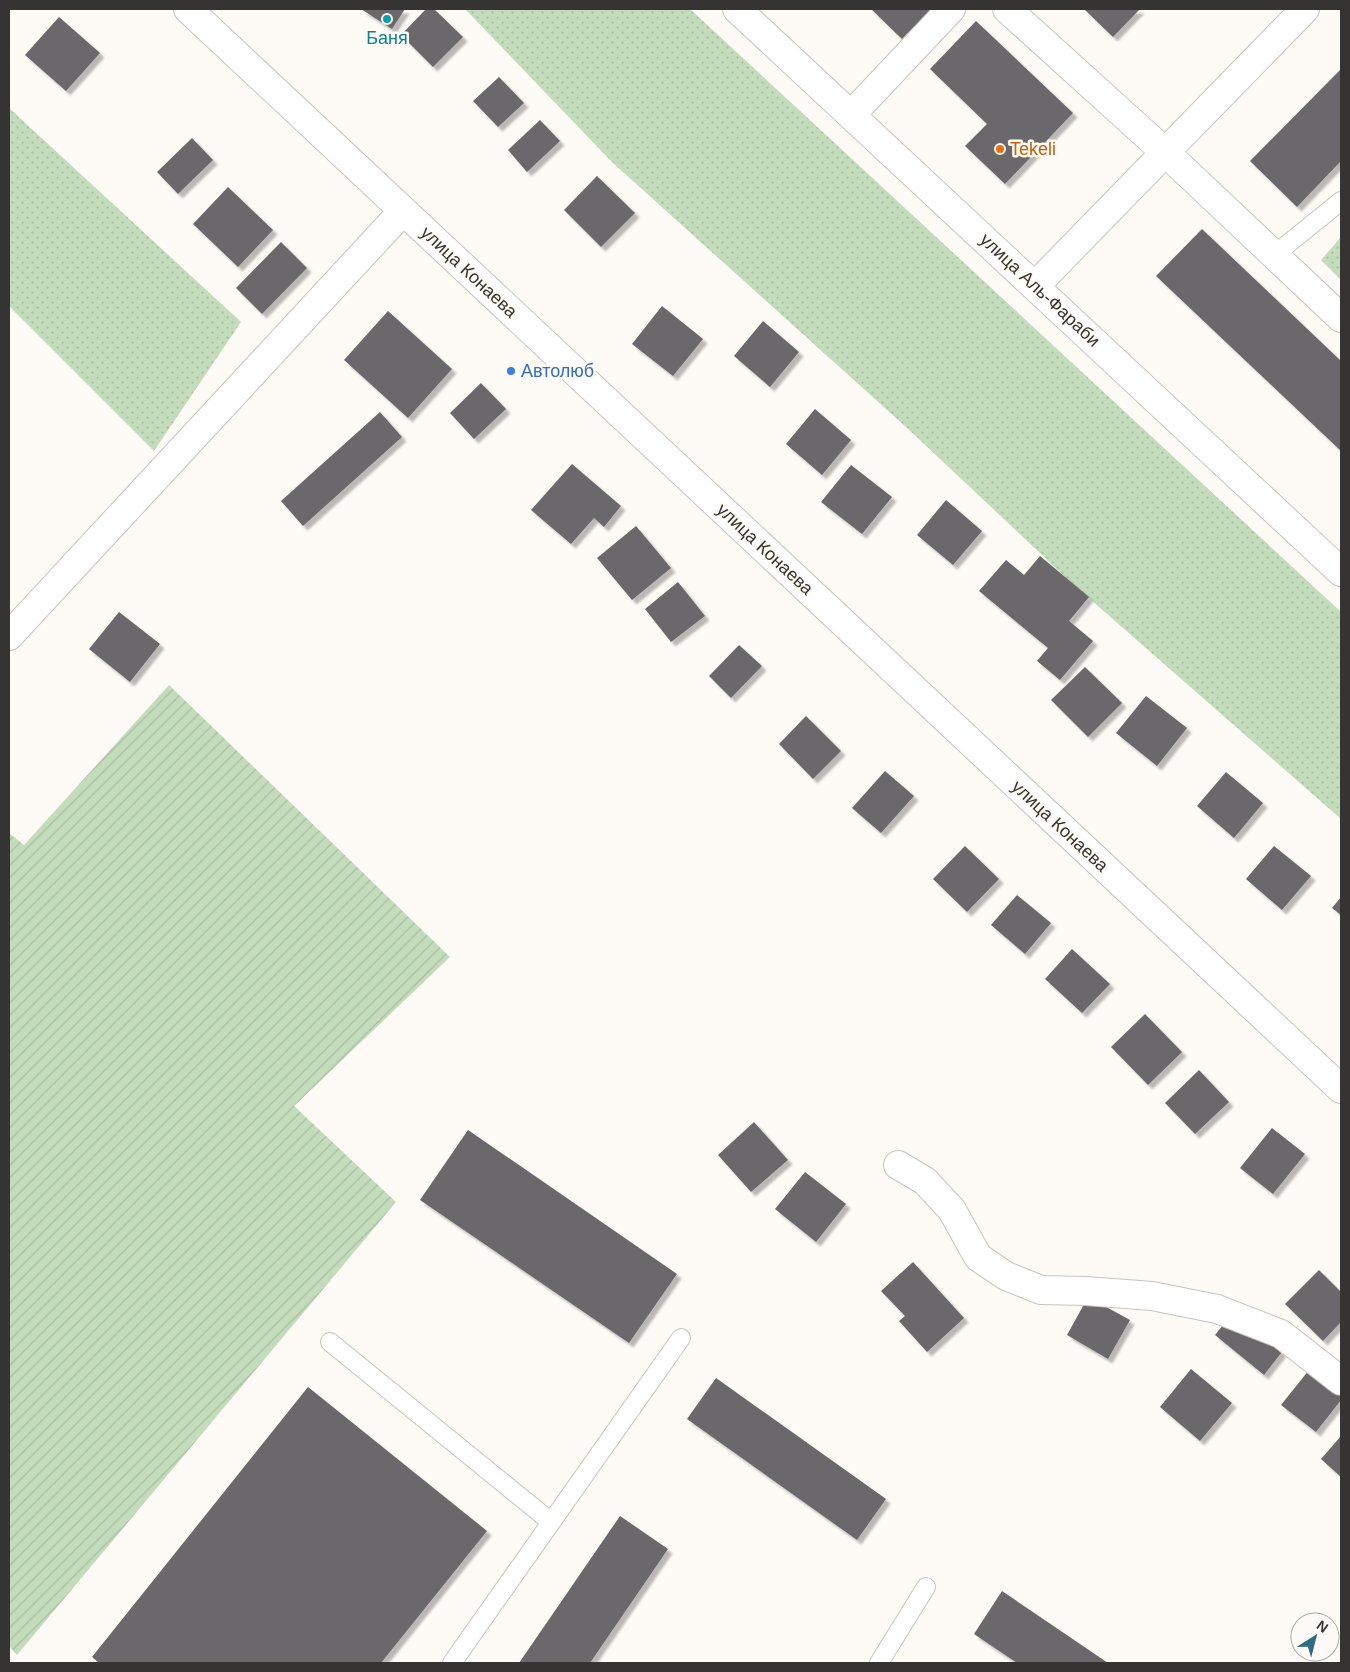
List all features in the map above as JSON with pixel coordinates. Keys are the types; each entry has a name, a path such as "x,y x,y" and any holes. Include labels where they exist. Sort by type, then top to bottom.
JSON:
{"street":[{"name":"улица Конаева","path":"188,9 1341,1089"},
{"name":"улица Аль-Фараби","path":"737,9 1341,572"},
{"path":"851,114 951,9"},
{"path":"1035,286 1305,9"},
{"path":"1011,10 1341,318"},
{"path":"9,636 404,211"},
{"path":"898,1165 925,1181 952,1210 978,1257 1006,1276 1041,1290 1152,1296 1217,1309 1281,1334 1341,1381"}],"lane":[{"path":"1274,255 1341,201"},
{"path":"452,1663 682,1338"},
{"path":"330,1342 551,1522"},
{"path":"879,1663 926,1587"}],"green space":[{"path":"465,9 690,9 1341,612 1341,819 1074,585 906,427 613,163"},
{"path":"9,108 241,322 154,451 9,306"},
{"path":"1341,237 1341,280 1321,260"},
{"path":"169,685 450,957 294,1106 396,1202 17,1655 9,1646 9,833 24,845"}],"building":[{"name":"Баня","path":"361,9 405,9 392,29"},
{"path":"426,9 434,9 463,37 433,67 401,35"},
{"path":"871,9 932,9 902,39"},
{"path":"1084,9 1140,9 1113,37"},
{"path":"59,17 100,53 66,91 25,55"},
{"path":"976,21 1073,113 1005,184 965,146 987,124 930,69"},
{"path":"1341,69 1341,161 1297,207 1250,161"},
{"path":"499,77 524,103 498,127 473,101"},
{"path":"540,120 560,141 527,172 508,150"},
{"path":"192,138 213,160 178,194 157,172"},
{"path":"597,176 635,213 601,247 564,210"},
{"path":"228,187 273,230 238,267 193,224"},
{"path":"1202,229 1341,361 1341,451 1156,276"},
{"path":"281,242 307,268 262,314 236,288"},
{"path":"662,306 703,339 673,376 632,344"},
{"path":"388,311 452,369 408,418 344,360"},
{"path":"763,321 799,352 770,387 734,356"},
{"path":"481,383 506,409 474,439 450,413"},
{"path":"815,409 851,440 822,475 786,444"},
{"path":"380,412 402,437 303,526 281,501"},
{"path":"572,464 621,506 604,527 594,518 571,544 531,510"},
{"path":"851,465 892,497 862,534 821,502"},
{"path":"946,500 982,531 953,565 917,535"},
{"path":"636,526 671,568 632,600 597,558"},
{"path":"1040,556 1089,597 1069,621 1093,641 1060,680 1037,661 1048,648 979,591 1006,560 1024,575"},
{"path":"678,582 705,616 671,642 645,609"},
{"path":"119,612 160,644 130,682 89,649"},
{"path":"739,645 762,666 731,698 709,676"},
{"path":"1085,667 1122,703 1088,737 1051,700"},
{"path":"1146,696 1187,728 1157,766 1116,733"},
{"path":"806,716 841,751 813,779 779,744"},
{"path":"885,771 914,796 881,833 852,808"},
{"path":"1226,772 1263,803 1234,838 1197,806"},
{"path":"965,846 999,879 967,912 933,879"},
{"path":"1274,846 1311,876 1282,910 1246,879"},
{"path":"1017,895 1051,923 1025,954 991,925"},
{"path":"1341,897 1341,915 1332,908"},
{"path":"1072,949 1110,984 1082,1013 1045,979"},
{"path":"1145,1014 1182,1052 1148,1085 1111,1047"},
{"path":"1199,1070 1229,1102 1195,1134 1165,1103"},
{"path":"754,1122 788,1160 751,1192 718,1155"},
{"path":"1272,1128 1305,1154 1273,1194 1240,1168"},
{"path":"468,1130 677,1274 629,1343 420,1200"},
{"path":"805,1172 846,1204 816,1242 775,1209"},
{"path":"913,1262 964,1318 927,1352 899,1321 905,1316 881,1291"},
{"path":"1319,1270 1341,1292 1341,1322 1323,1341 1285,1304"},
{"path":"1088,1297 1130,1320 1108,1359 1067,1335"},
{"path":"1227,1320 1261,1335 1282,1352 1264,1375 1215,1335"},
{"path":"1191,1369 1232,1403 1200,1441 1160,1407"},
{"path":"1309,1370 1341,1396 1341,1400 1316,1432 1281,1405"},
{"path":"716,1378 886,1499 857,1540 687,1419"},
{"path":"308,1387 487,1531 381,1663 99,1663 92,1657"},
{"path":"1341,1436 1341,1477 1321,1459"},
{"path":"620,1516 668,1549 590,1663 519,1663"},
{"path":"1002,1591 1108,1663 1017,1663 974,1634"}],"place":[{"name":"Баня","path":"387,19"},
{"name":"Tekeli","path":"1000,149"},
{"name":"Автолюб","path":"511,371"}]}
